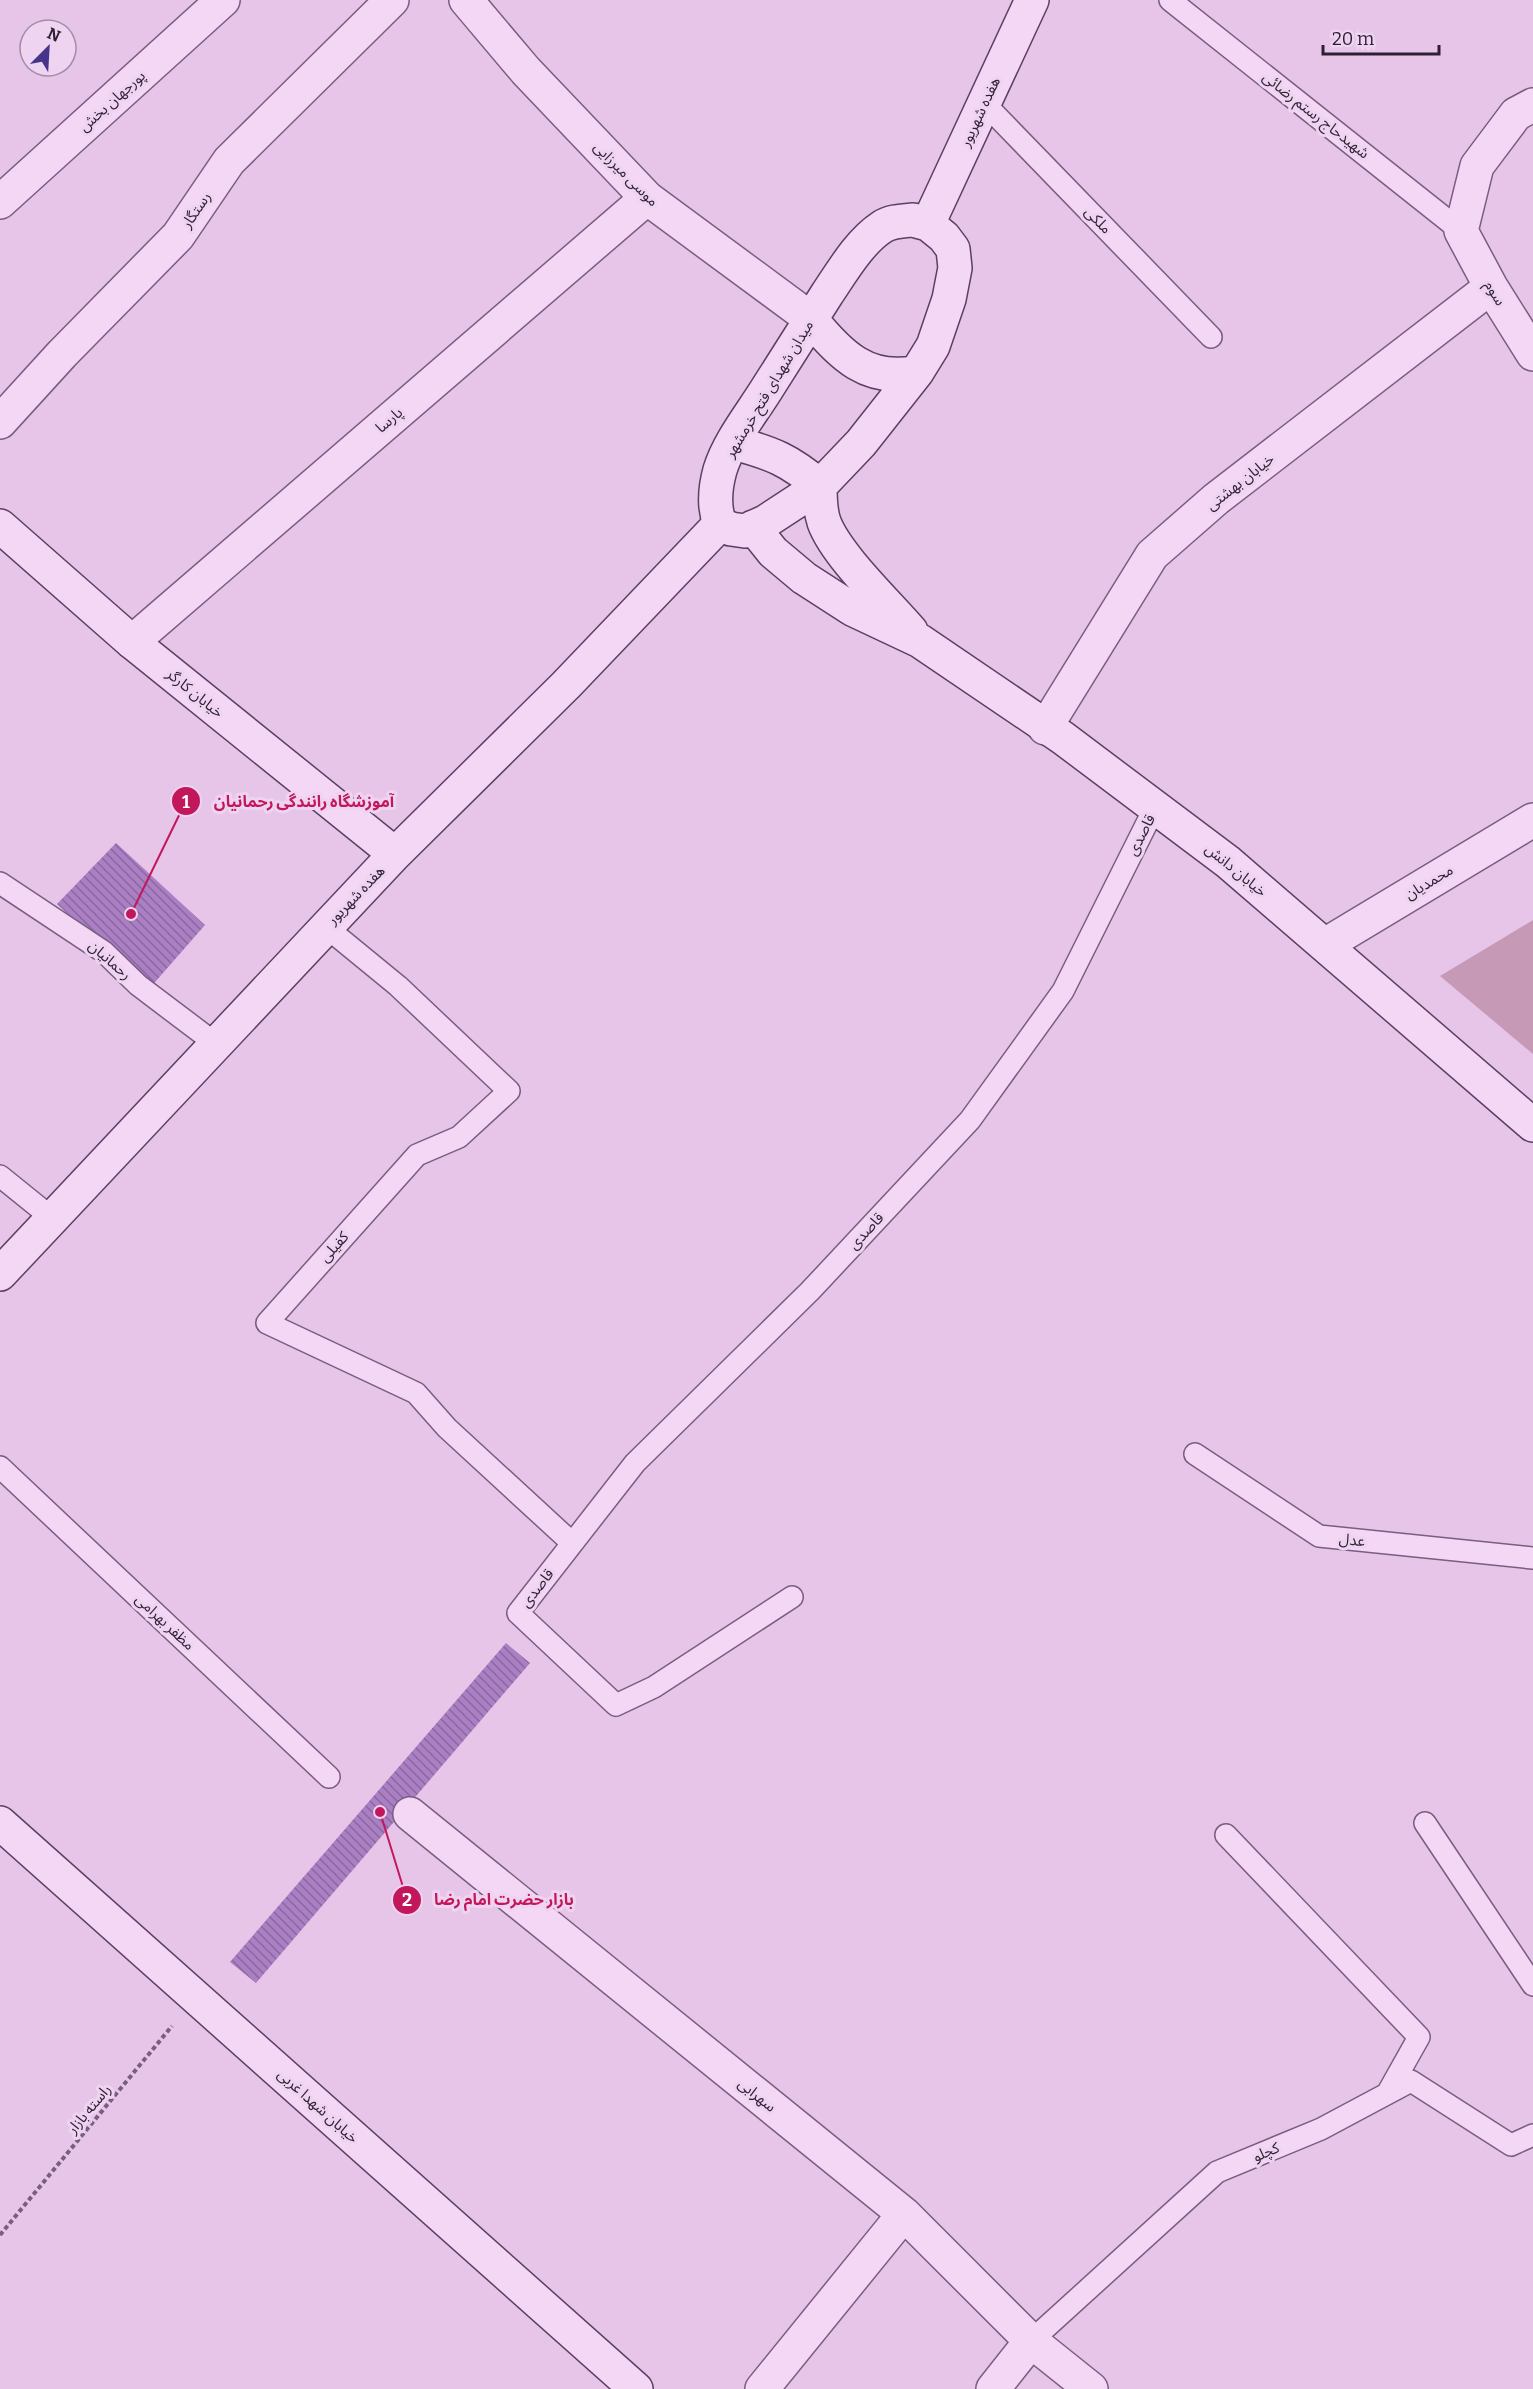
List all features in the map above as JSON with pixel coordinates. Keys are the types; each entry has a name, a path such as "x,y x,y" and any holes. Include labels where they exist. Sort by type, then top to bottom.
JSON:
{"main road":[{"name":"پورجهان بخش","path":"0,202 224,0"},
{"name":"رستگار","path":"0,422 62,354 178,236 229,161 392,0"},
{"name":"موسی میرزایی","path":"466,0 526,71 647,198 811,319"},
{"name":"هفده شهریور","path":"928,224 1032,0"},
{"path":"1461,231 1477,166 1516,114 1533,105"},
{"name":"پارسا","path":"132,642 647,198"},
{"name":"میدان شهدای فتح خرمشهر","path":"720,524 715,511 716,489 721,468 734,443 844,268 882,227 897,221 913,220 928,224"},
{"path":"720,524 731,529 745,531 765,522 820,486 861,443 917,372 933,345 950,299 955,268 953,249 944,237 928,224"},
{"name":"سوم","path":"1461,231 1491,287 1533,354"},
{"name":"خیابان بهشتی","path":"1045,728 1152,555 1216,500 1491,287"},
{"path":"811,319 830,342 869,371 885,376 902,376 917,372"},
{"path":"734,443 774,454 799,468 820,486 820,505 825,524 840,548 920,641"},
{"name":"هفده شهریور","path":"0,1274 395,854 566,685 720,524"},
{"name":"خیابان کارگر","path":"0,526 132,642 395,854"},
{"path":"753,527 773,552 804,578 852,609 920,641"},
{"name":"خیابان دانش","path":"920,641 1045,728 1063,738 1228,862 1533,1125"},
{"name":"محمدیان","path":"1325,945 1533,820"},
{"name":"سهرابی","path":"410,1814 904,2214 1031,2341 1091,2389"},
{"name":"خیابان شهدا غربی","path":"0,1823 636,2389"},
{"path":"762,2389 904,2214"},
{"path":"993,2389 1031,2341"}],"lane":[{"name":"شهیدحاج رستم رضائی","path":"1170,0 1461,231"},
{"name":"ملکی","path":"985,104 1211,337"},
{"name":"قاصدی","path":"792,1597 654,1687 616,1706 518,1612 635,1463 810,1292 970,1120 1063,991 1155,807"},
{"name":"رحمانیان","path":"0,883 104,952 138,985 216,1044"},
{"name":"کفیلی","path":"326,927 398,986 508,1091 459,1137 417,1155 267,1323 416,1393 447,1428 572,1543"},
{"path":"0,1176 52,1218"},
{"name":"عدل","path":"1195,1454 1319,1536 1533,1558"},
{"name":"مظفر بهرامی","path":"0,1467 329,1777"},
{"path":"1425,1823 1533,1984"},
{"path":"1226,1835 1419,2037 1387,2094"},
{"name":"کچلو","path":"1031,2341 1217,2172 1321,2129 1412,2081 1511,2145 1533,2135"}],"path":[{"name":"راسته بازار","path":"0,2235 196,1998"}],"shaded area":[{"path":"1533,920 1533,1054 1440,976"}],"building":[{"path":"116,843 205,925 149,989 57,904"},
{"path":"506,1643 530,1663 256,1983 230,1962"}],"place":[{"name":"آموزشگاه رانندگی رحمانیان","path":"131,914"},
{"name":"بازار حضرت امام رضا","path":"380,1812"}]}
